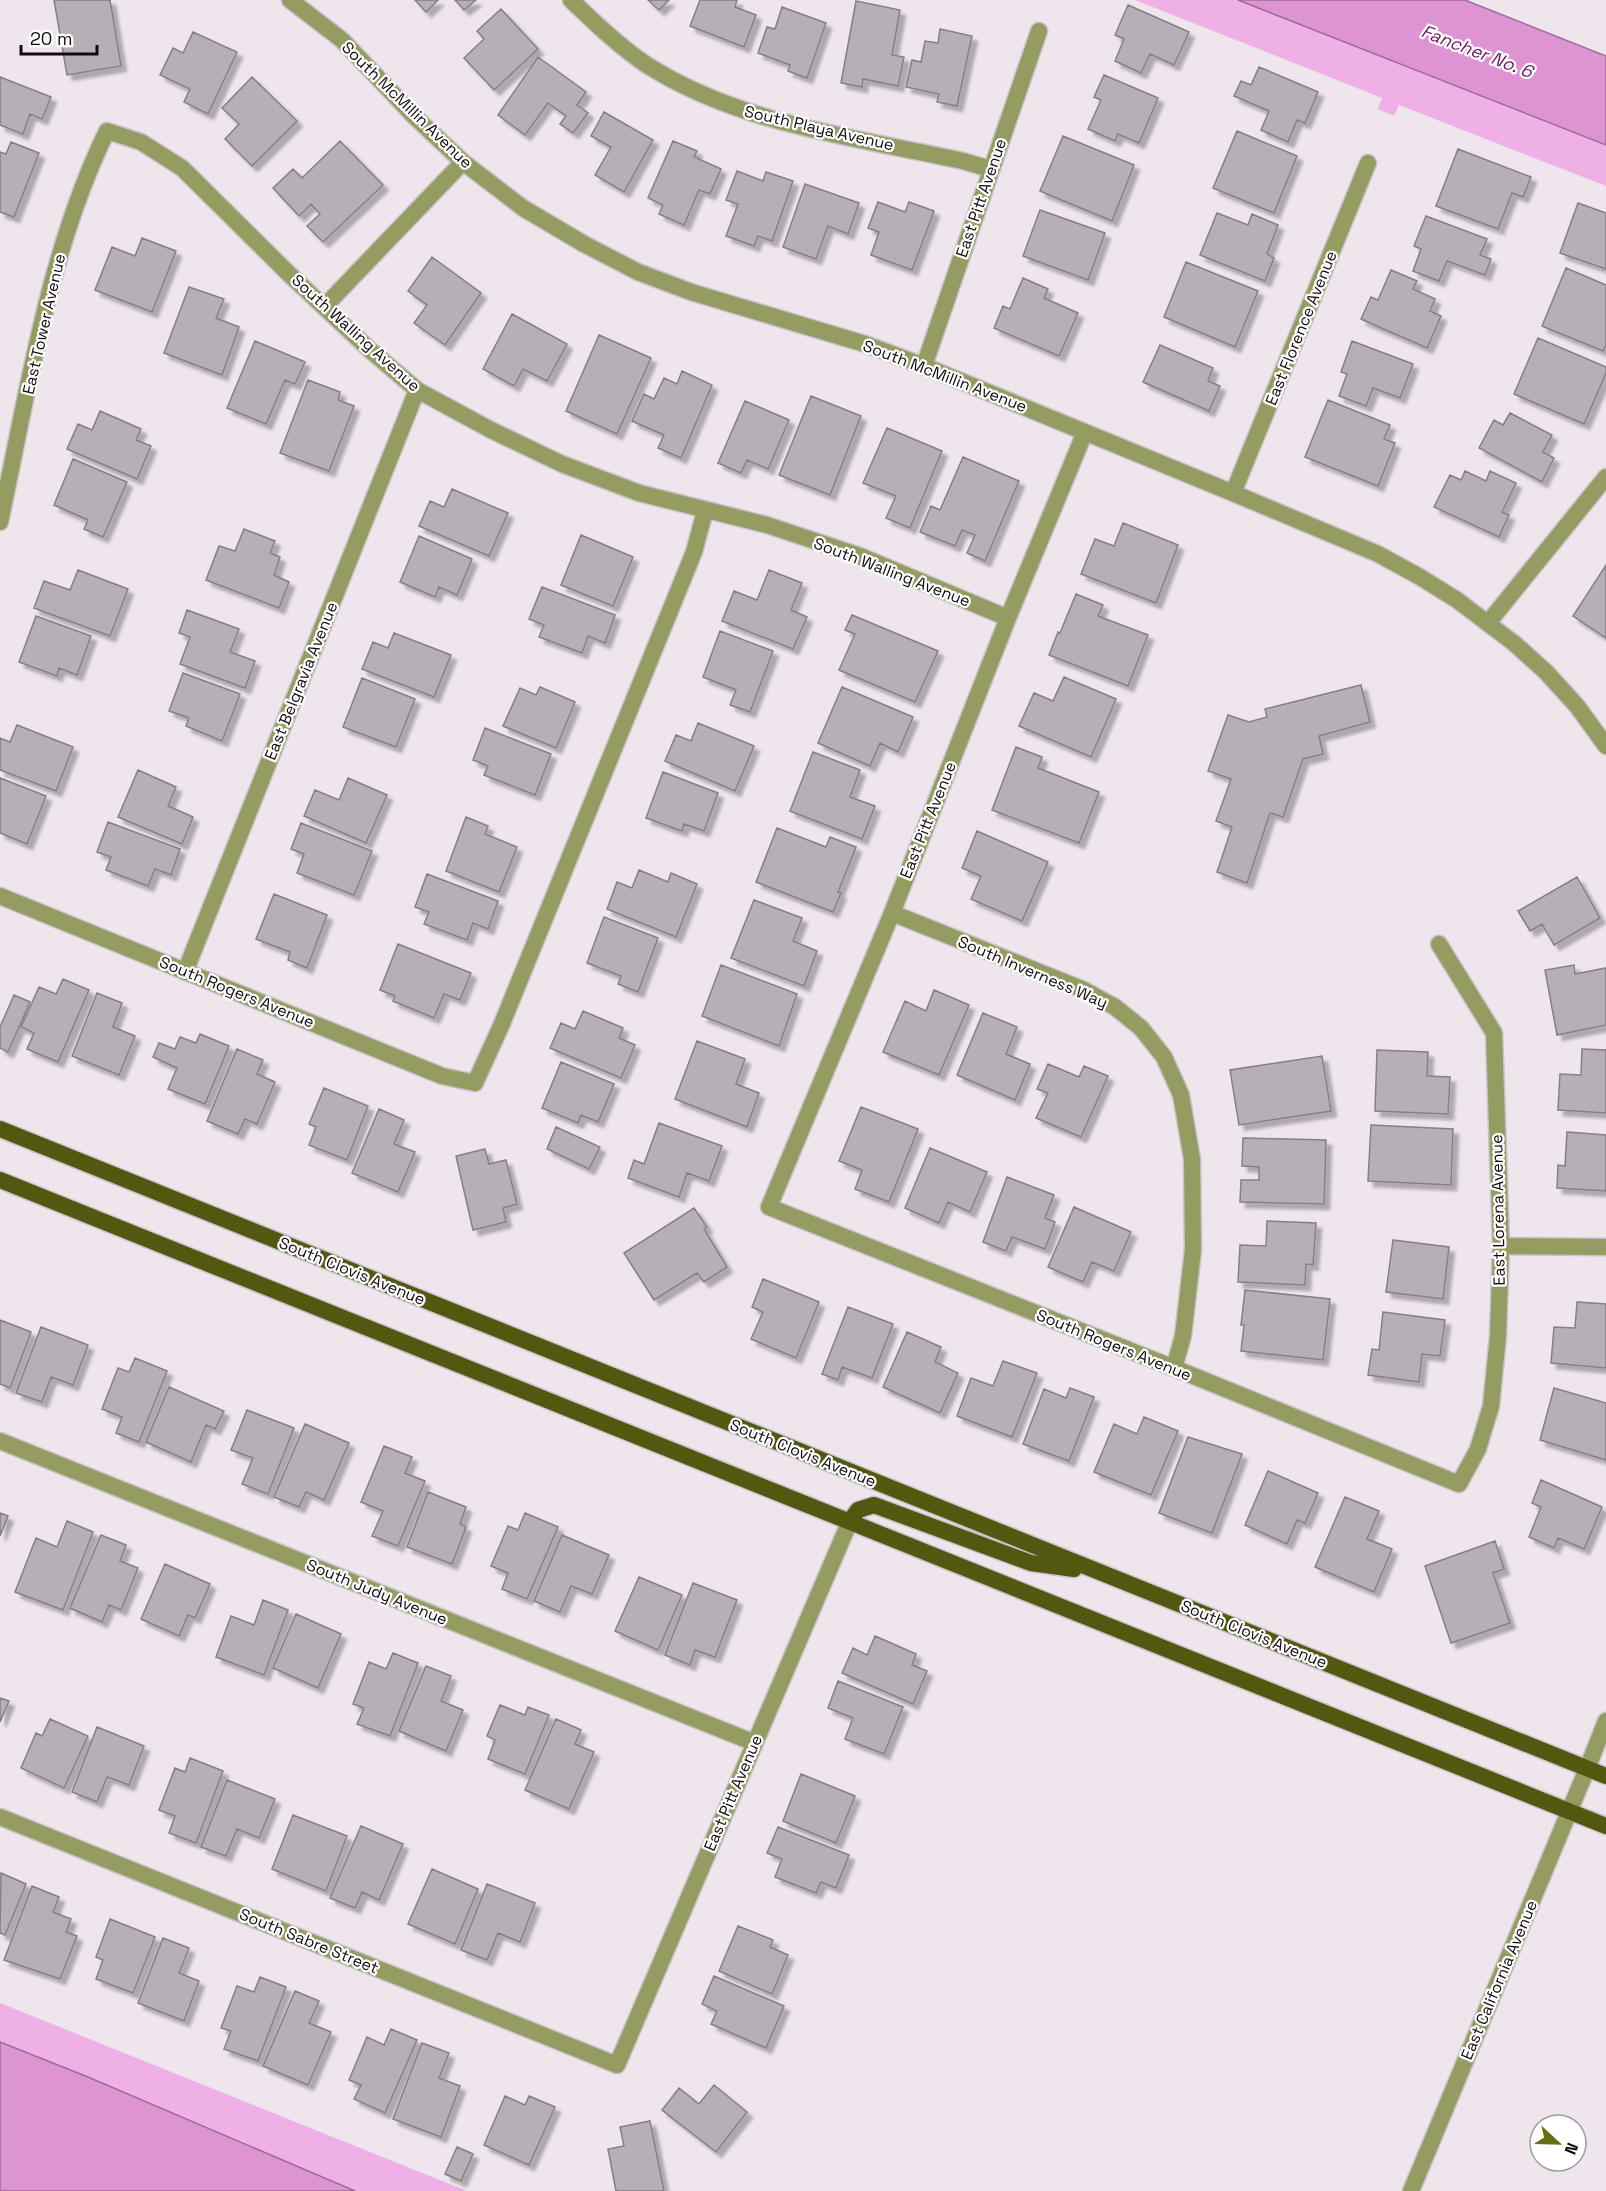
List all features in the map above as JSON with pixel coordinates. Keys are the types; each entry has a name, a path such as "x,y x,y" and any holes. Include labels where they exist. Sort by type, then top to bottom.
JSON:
{"main road":[{"name":"South Clovis Avenue","path":"0,1129 1606,1776"},
{"path":"0,1180 1606,1826"},
{"path":"850,1521 858,1510 874,1505 1031,1563 1102,1573"}],"street":[{"name":"South McMillin Avenue","path":"290,0 342,40 415,117 463,162 523,208 584,244 638,272 691,292 865,344 924,366 1378,554 1430,582 1515,644 1546,672 1577,706 1606,746"},
{"name":"South Playa Avenue","path":"571,0 646,64 690,89 738,109 786,123 963,160 990,169"},
{"name":"East Pitt Avenue","path":"924,366 1039,31"},
{"name":"South Walling Avenue","path":"107,132 141,142 182,168 324,307 417,390 491,430 562,464 639,493 767,525 860,556 1008,618"},
{"name":"East Tower Avenue","path":"0,522 62,247 88,171 107,132"},
{"path":"324,307 463,162"},
{"name":"East Florence Avenue","path":"1233,493 1368,163"},
{"name":"East Belgravia Avenue","path":"185,972 417,390"},
{"name":"East Pitt Avenue","path":"769,1207 892,913 1008,618 1085,432"},
{"path":"1488,623 1606,477"},
{"name":"South Rogers Avenue","path":"0,896 442,1076 476,1083 694,552 705,511"},
{"name":"South Inverness Way","path":"892,913 1084,990 1115,1007 1141,1028 1164,1057 1181,1095 1192,1159 1193,1250 1183,1336 1174,1368"},
{"name":"East Lorena Avenue","path":"1439,944 1494,1033 1501,1246 1498,1336 1491,1406 1478,1449 1459,1484"},
{"name":"South Rogers Avenue","path":"769,1207 1459,1484"},
{"path":"1501,1246 1606,1247"},
{"name":"South Judy Avenue","path":"0,1441 755,1743"},
{"name":"East Pitt Avenue","path":"617,2065 850,1521"},
{"path":"1587,1769 1606,1721"},
{"name":"East California Avenue","path":"1412,2191 1587,1769"},
{"name":"South Sabre Street","path":"0,1817 617,2065"}],"shaded area":[{"path":"1135,0 1238,0 1606,145 1606,186 1399,105 1394,116 1378,109 1382,98"},
{"path":"0,2003 467,2191 0,2191"}],"water":[{"name":"Fancher No. 6","path":"1238,0 1465,0 1606,56 1606,145"},
{"path":"0,2042 88,2077 355,2191 0,2191"}],"building":[{"path":"54,0 110,0 121,66 67,75"},
{"path":"415,0 438,0 426,12"},
{"path":"455,0 476,0 464,10"},
{"path":"648,0 669,0 659,10"},
{"path":"700,0 737,0 735,7 756,15 744,47 690,26"},
{"path":"856,1 900,10 892,55 904,57 898,86 863,79 862,87 841,83"},
{"path":"1128,5 1189,32 1174,65 1150,54 1141,73 1115,61 1124,39 1115,35"},
{"path":"782,7 826,23 807,78 788,71 790,65 758,53 767,27 775,29"},
{"path":"501,9 538,49 494,90 464,58 484,39 477,31"},
{"path":"940,29 972,36 957,106 937,102 939,94 906,87 912,60 921,62 925,41 938,43"},
{"path":"193,32 237,52 208,114 184,102 190,89 160,75 173,48 183,53"},
{"path":"538,57 586,92 577,105 588,113 573,133 560,124 566,116 548,103 525,135 498,115"},
{"path":"1259,67 1318,92 1305,123 1297,120 1288,142 1261,130 1269,111 1234,96 1241,81 1251,85"},
{"path":"1104,75 1158,98 1139,143 1118,134 1115,141 1088,129 1101,100 1094,97"},
{"path":"0,77 51,97 42,119 30,114 23,134 0,125"},
{"path":"252,77 297,121 252,166 225,139 239,124 222,108"},
{"path":"604,112 653,140 624,192 595,175 611,147 591,136"},
{"path":"1237,131 1297,156 1274,213 1213,188"},
{"path":"1063,136 1134,165 1112,221 1040,191"},
{"path":"340,141 383,185 323,242 307,226 320,214 311,204 299,216 273,188 293,169 302,178"},
{"path":"673,141 697,151 694,157 721,169 710,194 699,190 684,225 659,214 663,205 648,198"},
{"path":"11,142 39,153 14,217 0,212 0,152 6,154"},
{"path":"1458,149 1531,177 1523,197 1512,193 1498,229 1436,206"},
{"path":"737,171 763,181 766,172 793,181 772,241 758,236 754,246 726,236 738,204 726,200"},
{"path":"805,184 859,203 848,234 828,226 816,259 783,247"},
{"path":"878,202 905,212 909,202 934,211 912,270 871,255 879,232 868,228"},
{"path":"1578,203 1606,213 1606,269 1560,253"},
{"path":"1040,210 1105,233 1088,280 1023,256"},
{"path":"1217,213 1248,225 1252,214 1278,225 1267,254 1274,258 1265,281 1200,255"},
{"path":"1426,216 1487,239 1480,255 1491,259 1485,275 1447,261 1439,281 1413,271 1421,249 1414,246"},
{"path":"142,238 176,251 152,312 95,290 112,247 135,256"},
{"path":"432,257 481,293 445,345 414,323 427,305 408,291"},
{"path":"1186,262 1258,291 1235,347 1164,317"},
{"path":"1566,268 1606,285 1606,345 1603,351 1542,326"},
{"path":"1391,270 1417,281 1413,289 1435,299 1430,311 1441,316 1427,348 1361,319 1371,297 1378,300"},
{"path":"1023,278 1048,289 1044,298 1078,313 1059,356 994,328 1003,306 1010,309"},
{"path":"189,287 224,299 216,318 239,327 222,375 164,353"},
{"path":"512,314 567,344 547,381 523,369 514,386 483,369"},
{"path":"599,335 651,358 617,434 566,411"},
{"path":"1538,338 1606,367 1606,373 1584,424 1514,394"},
{"path":"255,341 305,362 295,384 285,380 266,424 227,408"},
{"path":"1352,341 1413,364 1400,398 1373,388 1366,406 1339,396 1347,374 1341,372"},
{"path":"1160,345 1213,368 1208,381 1220,386 1209,411 1143,382"},
{"path":"682,371 712,385 681,458 658,448 664,435 632,421 644,394 654,399 664,378 677,384"},
{"path":"308,380 340,392 338,400 354,406 329,471 280,453"},
{"path":"811,396 861,416 830,495 779,475"},
{"path":"1328,400 1390,425 1384,439 1395,443 1378,486 1305,457"},
{"path":"745,401 789,420 768,469 747,460 741,473 718,463"},
{"path":"100,411 141,429 136,440 151,446 137,479 67,449 78,424 92,430"},
{"path":"1510,413 1552,435 1543,452 1554,458 1542,482 1479,448 1494,420 1503,425"},
{"path":"887,428 942,451 910,528 886,518 896,496 863,483"},
{"path":"963,457 1019,481 985,561 967,553 975,535 962,530 955,546 920,532 931,506 940,510"},
{"path":"73,459 127,482 103,537 84,529 88,520 54,505"},
{"path":"1465,471 1486,481 1490,471 1516,483 1502,512 1509,515 1499,537 1434,507 1450,475 1461,480"},
{"path":"452,489 508,513 489,556 419,526 430,501 444,507"},
{"path":"1123,523 1178,545 1156,603 1081,574 1095,539 1114,546"},
{"path":"244,529 275,541 270,553 280,557 274,575 289,582 279,608 206,580 219,546 235,551"},
{"path":"581,535 633,557 613,606 561,585"},
{"path":"419,536 472,559 457,595 439,587 435,597 400,582"},
{"path":"1606,565 1606,638 1573,616"},
{"path":"78,570 128,589 110,636 34,608 44,581 70,590"},
{"path":"769,570 802,583 791,610 807,617 793,649 722,621 734,591 757,600"},
{"path":"542,587 615,615 605,643 588,636 582,653 539,637 544,625 529,619"},
{"path":"1076,594 1103,605 1098,616 1148,635 1128,686 1049,655"},
{"path":"187,610 239,629 230,652 255,661 245,688 180,664 190,637 179,633"},
{"path":"852,615 938,651 915,702 839,670 855,634 845,630"},
{"path":"36,616 91,636 77,675 59,668 57,676 19,662"},
{"path":"720,631 773,651 750,712 730,705 736,690 703,677"},
{"path":"394,633 451,655 434,697 362,669 373,642 388,648"},
{"path":"183,673 240,694 222,741 186,726 189,718 169,711"},
{"path":"1064,677 1116,699 1091,757 1019,726 1034,693 1053,701"},
{"path":"362,678 415,699 396,747 343,727"},
{"path":"1361,685 1370,722 1319,736 1323,754 1303,759 1283,817 1270,813 1247,883 1217,872 1232,827 1216,821 1231,779 1208,771 1228,715 1249,722 1267,717 1265,709"},
{"path":"540,687 575,702 556,748 503,726 520,688 536,695"},
{"path":"842,687 913,717 898,752 880,743 870,766 818,743"},
{"path":"698,723 754,746 735,791 665,761 676,735 691,741"},
{"path":"17,725 73,747 56,791 0,770 0,738 10,742"},
{"path":"485,728 551,754 535,795 484,775 488,766 473,760"},
{"path":"1016,747 1042,757 1038,768 1099,792 1079,843 992,810"},
{"path":"813,752 860,770 850,797 875,806 862,839 790,811"},
{"path":"138,770 176,787 168,806 193,817 182,844 118,817"},
{"path":"663,772 718,793 704,831 684,824 682,831 646,818"},
{"path":"0,778 46,796 27,844 0,833"},
{"path":"348,778 387,795 366,843 304,816 315,790 339,800"},
{"path":"466,817 488,826 485,834 517,847 499,892 446,871"},
{"path":"108,822 180,849 171,875 155,869 148,886 106,870 111,857 97,852"},
{"path":"301,823 372,851 354,895 297,873 304,854 291,849"},
{"path":"777,828 826,847 830,837 856,847 838,892 841,893 833,912 756,882"},
{"path":"977,831 1048,862 1022,921 971,899 981,876 962,868"},
{"path":"639,870 668,882 671,873 697,884 676,937 607,909 617,882 632,888"},
{"path":"427,874 498,901 488,929 473,923 467,940 424,924 429,912 415,907"},
{"path":"1577,877 1600,918 1554,945 1542,924 1530,931 1518,911"},
{"path":"274,894 327,915 307,968 288,960 290,952 256,939"},
{"path":"754,900 802,918 793,941 817,951 804,986 731,958"},
{"path":"604,917 658,938 638,992 618,984 621,976 587,963"},
{"path":"398,944 471,973 460,1000 444,994 434,1018 393,1001 395,996 380,990"},
{"path":"721,965 797,994 779,1046 702,1016"},
{"path":"1574,965 1575,974 1606,968 1606,1025 1557,1035 1545,970"},
{"path":"63,979 89,990 58,1062 27,1049 34,1033 21,1027 39,987 56,994"},
{"path":"934,990 969,1005 939,1075 883,1052 905,1001 926,1011"},
{"path":"97,993 122,1003 113,1027 135,1036 119,1075 72,1056"},
{"path":"14,995 30,1002 8,1052 0,1048 0,1027"},
{"path":"583,1011 623,1028 619,1038 635,1045 621,1078 550,1048 561,1023 575,1029"},
{"path":"983,1013 1017,1027 1006,1054 1030,1064 1015,1100 957,1075"},
{"path":"200,1034 229,1046 205,1104 168,1089 177,1068 153,1057 159,1043 175,1049 180,1037 196,1043"},
{"path":"697,1041 745,1059 736,1084 759,1093 747,1127 675,1099"},
{"path":"237,1049 263,1060 257,1074 275,1082 257,1124 245,1119 238,1134 207,1121"},
{"path":"1582,1049 1606,1050 1606,1113 1558,1110 1560,1074 1581,1075"},
{"path":"1377,1050 1428,1052 1427,1076 1450,1077 1448,1114 1375,1111"},
{"path":"1322,1056 1331,1111 1239,1125 1230,1070"},
{"path":"561,1062 614,1084 598,1122 581,1115 578,1123 542,1108"},
{"path":"1048,1064 1079,1077 1084,1066 1108,1076 1081,1137 1036,1118 1048,1093 1037,1089"},
{"path":"324,1088 368,1106 347,1160 309,1145 316,1127 309,1124"},
{"path":"861,1107 918,1129 889,1202 855,1189 862,1170 839,1161"},
{"path":"379,1109 404,1120 394,1144 415,1152 398,1192 352,1173"},
{"path":"659,1123 722,1146 709,1181 687,1173 679,1197 628,1178 634,1160 644,1164"},
{"path":"1371,1125 1453,1129 1451,1185 1368,1181"},
{"path":"556,1127 600,1147 589,1169 547,1149"},
{"path":"1567,1132 1606,1135 1606,1191 1557,1188 1558,1165 1565,1166"},
{"path":"1243,1138 1326,1140 1324,1204 1240,1202 1241,1180 1259,1180 1259,1167 1242,1166"},
{"path":"930,1148 987,1172 970,1212 948,1202 939,1223 905,1208"},
{"path":"485,1149 489,1164 506,1160 517,1204 503,1208 506,1222 473,1230 456,1156"},
{"path":"1007,1177 1054,1195 1045,1218 1055,1222 1045,1249 1012,1237 1006,1251 983,1242"},
{"path":"1074,1207 1131,1232 1114,1271 1092,1262 1083,1282 1048,1267"},
{"path":"694,1208 707,1227 704,1229 727,1267 704,1282 697,1273 654,1300 624,1253"},
{"path":"1267,1221 1316,1223 1313,1265 1306,1264 1305,1285 1238,1282 1240,1245 1266,1246"},
{"path":"1393,1240 1449,1247 1443,1299 1386,1292"},
{"path":"763,1279 819,1302 796,1358 751,1339 763,1312 752,1307"},
{"path":"1245,1290 1330,1299 1323,1360 1241,1351"},
{"path":"1577,1302 1606,1304 1606,1368 1551,1363 1554,1327 1575,1328"},
{"path":"848,1307 893,1324 872,1378 842,1367 838,1380 822,1374"},
{"path":"1383,1312 1445,1320 1440,1356 1422,1354 1419,1382 1368,1375 1372,1349 1379,1350"},
{"path":"0,1320 31,1332 10,1388 0,1384"},
{"path":"41,1327 88,1345 73,1385 51,1377 42,1402 16,1393"},
{"path":"907,1332 941,1347 935,1362 958,1373 940,1413 883,1387"},
{"path":"135,1358 167,1371 139,1442 116,1433 122,1417 102,1409 118,1368 129,1372"},
{"path":"1003,1361 1037,1373 1012,1437 957,1416 971,1378 993,1386"},
{"path":"169,1387 224,1411 215,1429 206,1425 191,1462 146,1442"},
{"path":"1070,1388 1094,1397 1069,1461 1023,1444 1044,1389 1066,1398"},
{"path":"1554,1388 1606,1403 1606,1460 1540,1440"},
{"path":"247,1410 294,1428 268,1494 242,1484 253,1458 231,1450"},
{"path":"1144,1417 1178,1431 1151,1495 1094,1472 1114,1424 1137,1434"},
{"path":"305,1424 349,1443 324,1500 306,1492 299,1507 274,1497"},
{"path":"1188,1437 1242,1454 1212,1533 1159,1513"},
{"path":"384,1446 412,1457 405,1473 425,1481 398,1546 372,1536 383,1511 361,1502"},
{"path":"1268,1471 1318,1493 1305,1523 1297,1520 1287,1544 1245,1525"},
{"path":"1541,1480 1602,1507 1584,1549 1558,1538 1554,1548 1529,1537 1541,1507 1532,1503"},
{"path":"428,1492 466,1507 460,1524 466,1527 452,1564 407,1547"},
{"path":"1345,1497 1379,1511 1367,1539 1392,1549 1374,1592 1315,1567"},
{"path":"0,1513 8,1516 0,1536"},
{"path":"525,1513 558,1527 527,1599 502,1589 508,1573 491,1566 508,1526 518,1530"},
{"path":"67,1521 93,1532 63,1610 15,1592 36,1538 57,1547"},
{"path":"101,1535 126,1545 120,1561 138,1568 121,1610 109,1605 102,1622 70,1608"},
{"path":"562,1535 609,1555 592,1594 571,1586 560,1612 534,1601"},
{"path":"1495,1541 1504,1569 1493,1573 1510,1623 1451,1643 1425,1566"},
{"path":"165,1564 210,1584 195,1618 188,1615 179,1636 141,1619"},
{"path":"639,1577 682,1595 658,1650 615,1631"},
{"path":"693,1583 737,1600 715,1657 695,1650 690,1665 665,1655"},
{"path":"263,1600 288,1610 264,1675 216,1657 231,1616 254,1625"},
{"path":"296,1614 341,1634 318,1688 273,1668"},
{"path":"875,1636 916,1654 912,1665 927,1671 913,1704 842,1673 853,1648 867,1655"},
{"path":"393,1653 418,1663 390,1736 357,1724 364,1708 353,1704 369,1662 386,1669"},
{"path":"426,1666 451,1676 441,1701 463,1710 446,1751 399,1731"},
{"path":"838,1681 903,1707 884,1754 845,1739 853,1718 828,1708"},
{"path":"0,1698 9,1701 0,1722"},
{"path":"500,1705 525,1715 528,1707 549,1715 525,1774 488,1759 495,1740 487,1736"},
{"path":"50,1719 88,1736 64,1788 21,1768 36,1733 42,1736"},
{"path":"556,1719 581,1730 575,1744 594,1752 569,1809 525,1790"},
{"path":"97,1727 144,1746 129,1785 107,1777 97,1802 72,1792"},
{"path":"190,1758 223,1771 196,1843 169,1833 175,1816 159,1810 175,1768 185,1772"},
{"path":"801,1774 855,1796 836,1843 783,1821"},
{"path":"227,1780 275,1799 259,1838 237,1829 226,1856 201,1847"},
{"path":"293,1815 347,1836 326,1891 272,1869"},
{"path":"361,1826 403,1844 379,1900 362,1892 355,1908 330,1898"},
{"path":"778,1827 849,1855 836,1888 821,1882 816,1893 775,1877 782,1859 767,1853"},
{"path":"432,1869 478,1889 455,1944 408,1924"},
{"path":"1,1873 26,1884 5,1935 0,1933"},
{"path":"487,1884 535,1903 520,1942 498,1933 487,1960 461,1950"},
{"path":"32,1886 59,1897 53,1912 71,1919 66,1932 77,1936 60,1979 4,1960"},
{"path":"110,1919 155,1937 133,1993 96,1979 103,1960 96,1957"},
{"path":"738,1926 773,1940 770,1947 788,1955 772,1994 719,1971"},
{"path":"163,1938 189,1948 179,1973 199,1981 184,2021 138,2003"},
{"path":"714,1976 784,2006 766,2048 711,2024 717,2011 702,2004"},
{"path":"260,1977 286,1987 258,2061 224,2049 231,2031 221,2028 237,1986 254,1992"},
{"path":"295,1991 319,2001 309,2023 331,2032 308,2085 263,2066"},
{"path":"391,2029 417,2040 385,2113 354,2099 361,2085 349,2080 367,2037 384,2045"},
{"path":"422,2043 449,2053 439,2078 460,2086 441,2137 393,2119"},
{"path":"714,2085 747,2112 716,2152 662,2110 679,2088 699,2104"},
{"path":"505,2096 525,2105 529,2096 555,2107 529,2165 484,2145"},
{"path":"650,2121 664,2191 616,2191 608,2149 624,2146 620,2127"},
{"path":"457,2147 473,2154 461,2181 445,2174"}]}
